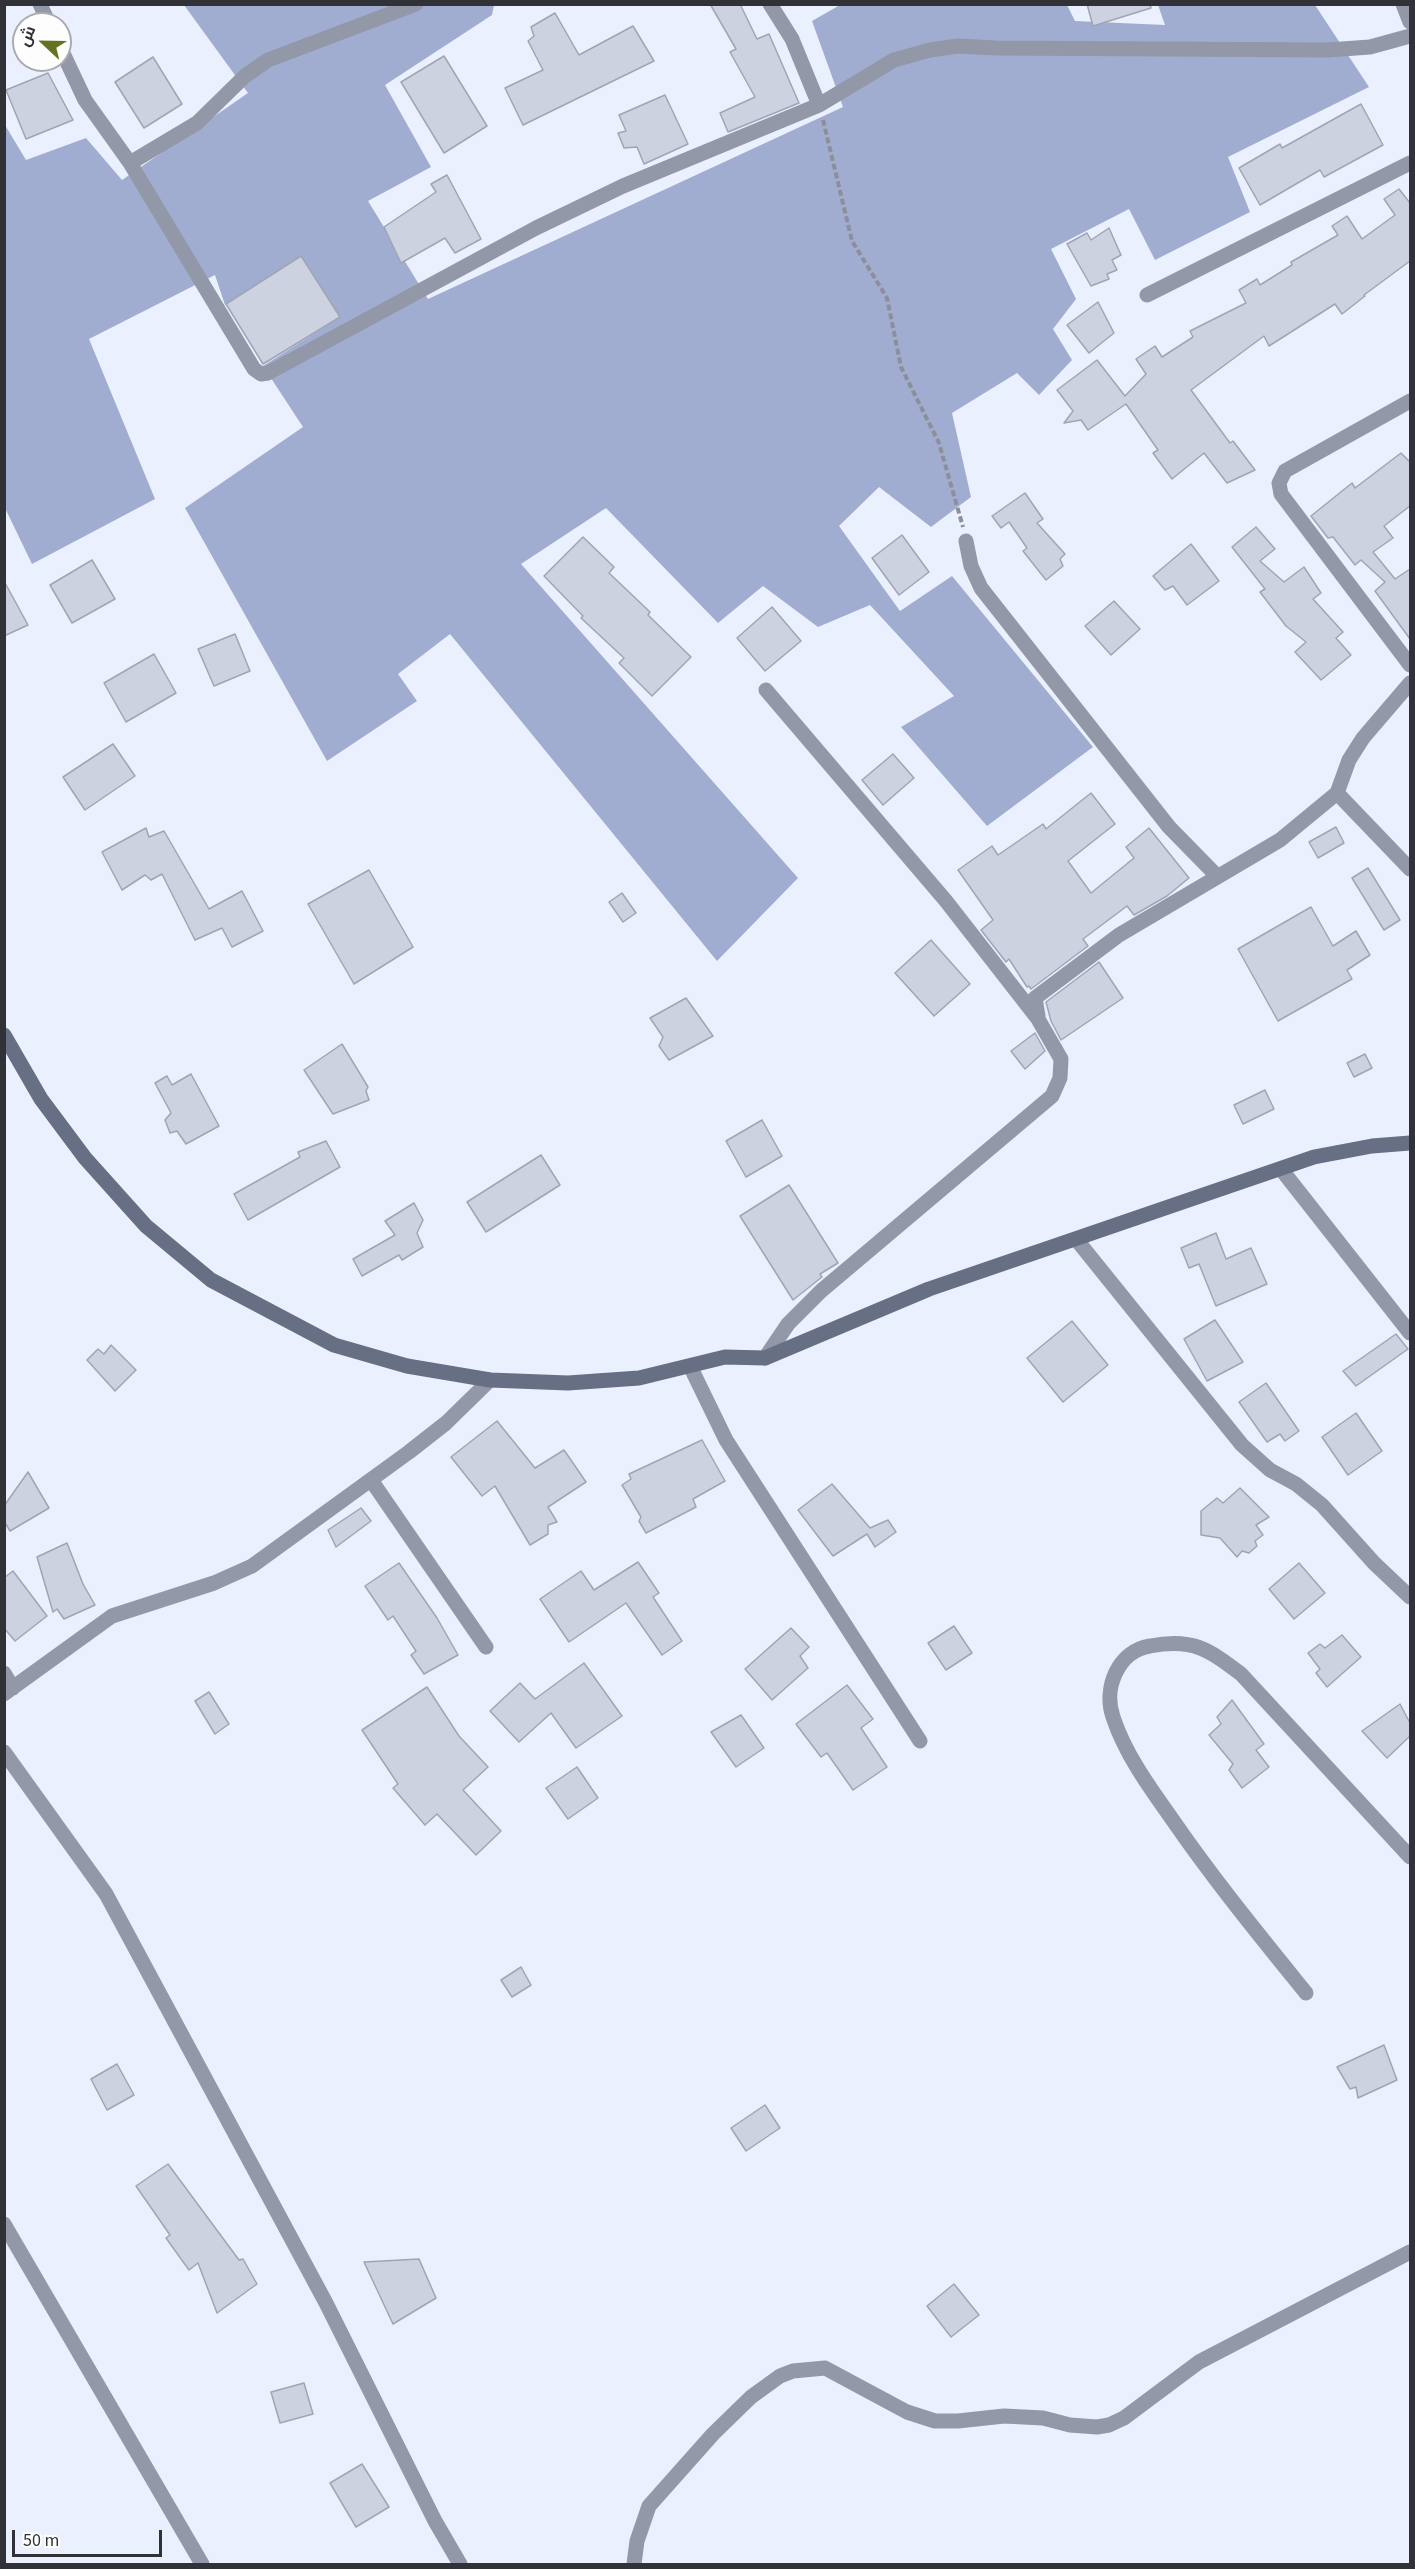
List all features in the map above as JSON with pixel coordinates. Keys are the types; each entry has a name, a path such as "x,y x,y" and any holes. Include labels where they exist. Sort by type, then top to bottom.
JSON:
{"main road":[{"path":"4,1035 40,1099 85,1158 146,1226 211,1280 334,1345 407,1366 490,1380 580,1383 639,1378 725,1357 765,1358 929,1289 1281,1169 1314,1158 1360,1148 1410,1143"}],"street":[{"path":"130,163 197,123 245,76 268,60 416,4"},
{"path":"770,4 792,39 819,105"},
{"path":"1402,4 1410,22"},
{"path":"72,72 85,100 130,163 254,369 261,374 268,373 536,228 623,186 819,105 894,60 930,50 958,46 1132,50 1328,50 1370,47 1410,36"},
{"path":"1147,295 1410,163"},
{"path":"1410,401 1285,471 1279,483 1281,494 1410,665"},
{"path":"966,541 971,566 981,588 1169,827 1217,876"},
{"path":"1038,1018 1035,998 1119,935 1280,840 1337,793 1349,760 1362,738 1410,682"},
{"path":"765,1358 788,1324 821,1291 1052,1096 1060,1078 1061,1059 1038,1018 946,901 766,690"},
{"path":"1337,793 1410,869"},
{"path":"1281,1169 1410,1333"},
{"path":"1076,1239 1242,1445 1270,1470 1296,1484 1323,1505 1374,1563 1410,1597"},
{"path":"690,1366 726,1440 920,1741"},
{"path":"4,1673 9,1691 111,1617 214,1583 252,1566 446,1423 490,1380"},
{"path":"371,1480 486,1647"},
{"path":"1306,1993 1216,1882 1144,1779 1112,1716 1109,1690 1119,1666 1140,1647 1170,1642 1209,1650 1241,1674 1410,1857"},
{"path":"4,1752 106,1894 326,2303 435,2522 460,2565"},
{"path":"4,2224 202,2565"},
{"path":"634,2565 637,2541 650,2506 712,2434 751,2397 780,2376 793,2371 825,2368 907,2412 934,2421 1004,2416 1043,2418 1070,2425 1097,2427 1109,2425 1124,2418 1199,2362 1410,2252"}],"path":[{"path":"819,105 834,158 852,241 887,298 901,367 939,443 954,489 966,541"}],"shaded area":[{"path":"184,5 494,5 492,15 385,85 431,167 368,201 428,299 843,107 812,21 840,5 1067,5 1075,21 1165,25 1158,5 1315,5 1369,87 1228,157 1250,212 1155,260 1129,209 1051,249 1076,299 1053,329 1072,360 1039,395 1017,373 952,413 971,497 931,527 879,487 839,526 900,611 952,576 1093,747 987,826 901,727 954,696 870,605 818,627 763,586 718,623 606,508 521,564 798,878 717,961 450,634 398,674 417,701 327,761 185,508 303,427 263,366 340,317 301,256 225,305 215,275 89,339 155,499 32,564 5,508 5,125 26,160 86,138 122,180 248,93"}],"building":[{"path":"710,4 740,4 757,39 769,34 799,103 728,132 720,113 755,97 730,52 736,49"},
{"path":"1087,4 1150,4 1151,8 1093,26"},
{"path":"555,13 579,55 633,26 654,61 523,125 505,88 543,70 528,41 534,36 531,27"},
{"path":"444,56 487,126 444,153 401,82"},
{"path":"153,57 182,104 144,128 115,82"},
{"path":"48,73 73,120 26,139 6,90"},
{"path":"665,95 688,144 644,164 637,147 624,148 618,133 626,131 619,115"},
{"path":"1361,104 1383,145 1324,177 1320,170 1260,205 1239,168 1280,144 1282,148"},
{"path":"447,175 481,239 455,253 445,238 401,263 384,227 436,192 431,184"},
{"path":"1399,189 1410,203 1410,261 1342,314 1335,304 1269,346 1264,336 1191,390 1230,443 1233,441 1255,470 1227,483 1204,453 1172,479 1153,453 1158,450 1126,404 1088,430 1081,420 1064,423 1073,411 1057,390 1097,360 1125,396 1146,374 1136,359 1155,346 1162,357 1193,337 1190,331 1246,303 1239,290 1257,279 1260,285 1292,265 1291,262 1338,235 1332,226 1347,216 1362,239 1395,215 1384,199"},
{"path":"1109,228 1121,255 1112,260 1117,270 1107,274 1109,279 1091,286 1067,244 1087,233 1091,240"},
{"path":"301,256 340,317 263,364 226,304"},
{"path":"1098,302 1114,333 1089,353 1067,325"},
{"path":"1401,453 1410,462 1410,506 1384,526 1393,538 1373,552 1395,579 1410,569 1410,639 1375,591 1385,582 1361,560 1355,565 1333,537 1328,538 1311,516 1352,483 1355,488"},
{"path":"1025,493 1043,519 1037,523 1065,554 1060,559 1063,566 1046,580 1023,551 1027,548 1009,522 1001,528 992,516"},
{"path":"1256,527 1275,549 1260,561 1284,582 1304,567 1321,593 1313,599 1343,632 1336,638 1351,655 1321,680 1295,652 1306,642 1286,626 1260,592 1265,589 1232,547"},
{"path":"902,535 929,572 899,595 872,558"},
{"path":"583,537 614,567 609,573 650,612 648,615 691,657 652,696 619,663 624,658 581,618 583,616 544,576"},
{"path":"1191,544 1219,581 1187,605 1173,586 1165,590 1153,576"},
{"path":"92,560 115,599 72,623 50,585"},
{"path":"4,581 28,625 4,636"},
{"path":"1114,601 1140,629 1111,655 1085,626"},
{"path":"772,607 801,641 765,671 737,638"},
{"path":"235,634 250,671 214,686 198,649"},
{"path":"154,654 176,693 126,722 104,683"},
{"path":"113,744 135,776 85,810 63,777"},
{"path":"893,754 914,778 883,805 862,780"},
{"path":"1091,793 1115,824 1068,861 1091,893 1134,858 1126,847 1149,828 1189,878 1167,896 1134,915 1127,906 1083,939 1088,946 1031,989 1027,987 1009,959 1006,962 981,930 993,920 958,870 992,846 998,855 1043,824 1046,829"},
{"path":"1336,827 1344,843 1318,858 1309,842"},
{"path":"146,828 149,837 164,831 209,909 242,891 263,931 232,947 222,928 195,940 162,874 151,880 145,875 122,890 102,852"},
{"path":"1368,868 1400,920 1384,930 1352,878"},
{"path":"369,870 413,947 354,984 308,904"},
{"path":"622,893 636,913 623,922 609,902"},
{"path":"1311,907 1333,946 1356,931 1370,955 1347,970 1352,979 1278,1021 1238,949"},
{"path":"931,940 970,984 934,1016 895,973"},
{"path":"1099,962 1123,998 1061,1040 1051,1021 1046,1002"},
{"path":"686,998 713,1036 669,1060 659,1046 663,1037 650,1018"},
{"path":"1035,1033 1045,1051 1025,1069 1011,1051"},
{"path":"342,1044 368,1087 366,1091 369,1100 333,1114 304,1070"},
{"path":"1365,1054 1372,1068 1354,1077 1347,1063"},
{"path":"191,1074 219,1126 186,1144 177,1131 170,1133 165,1120 171,1113 155,1083 167,1076 172,1085"},
{"path":"1265,1090 1274,1109 1243,1124 1234,1105"},
{"path":"762,1120 782,1156 746,1177 726,1141"},
{"path":"326,1141 340,1167 248,1220 234,1194 300,1157 298,1152"},
{"path":"541,1155 560,1185 486,1232 467,1202"},
{"path":"789,1185 838,1263 820,1274 822,1277 793,1300 740,1216"},
{"path":"414,1203 423,1220 417,1233 423,1247 402,1260 399,1255 362,1276 353,1259 395,1235 385,1221"},
{"path":"1216,1233 1226,1259 1251,1248 1267,1284 1216,1306 1199,1264 1189,1268 1181,1248"},
{"path":"1215,1320 1243,1362 1207,1381 1184,1339"},
{"path":"1072,1321 1108,1365 1063,1402 1027,1358"},
{"path":"1396,1334 1408,1349 1356,1386 1343,1371"},
{"path":"111,1345 136,1370 115,1391 87,1360 98,1349 104,1354"},
{"path":"1266,1383 1299,1431 1285,1441 1280,1434 1267,1442 1239,1402"},
{"path":"1356,1413 1382,1451 1348,1475 1322,1437"},
{"path":"497,1421 535,1468 564,1450 586,1482 548,1507 557,1522 548,1525 548,1534 530,1545 495,1486 482,1496 451,1457"},
{"path":"702,1440 725,1481 693,1499 696,1507 646,1533 639,1521 641,1517 622,1485 631,1479 629,1474"},
{"path":"28,1472 49,1508 10,1531 4,1521 4,1506"},
{"path":"832,1484 870,1528 888,1520 896,1532 875,1547 867,1534 833,1556 798,1510"},
{"path":"1240,1488 1269,1517 1256,1525 1263,1535 1255,1541 1257,1546 1249,1553 1242,1551 1237,1557 1220,1538 1201,1535 1201,1511 1217,1498 1223,1503"},
{"path":"361,1508 371,1521 336,1547 328,1530"},
{"path":"67,1543 83,1584 95,1605 64,1619 57,1609 53,1612 37,1557"},
{"path":"638,1562 659,1593 653,1597 682,1641 662,1655 626,1603 569,1642 540,1599 581,1571 594,1590"},
{"path":"399,1563 437,1618 458,1655 424,1674 411,1655 416,1651 393,1616 388,1620 365,1586"},
{"path":"1299,1563 1325,1593 1294,1619 1269,1589"},
{"path":"13,1571 47,1616 15,1641 4,1628 4,1578"},
{"path":"954,1626 972,1653 946,1670 928,1643"},
{"path":"791,1628 809,1647 800,1656 808,1668 772,1700 745,1669"},
{"path":"1342,1635 1361,1657 1327,1687 1316,1673 1320,1669 1308,1653 1320,1644 1325,1648"},
{"path":"584,1663 622,1716 576,1748 551,1713 519,1742 490,1711 520,1683 535,1699"},
{"path":"847,1685 873,1719 861,1728 887,1767 853,1790 827,1753 821,1757 796,1724"},
{"path":"427,1687 459,1736 488,1767 463,1790 501,1831 476,1855 437,1814 425,1825 393,1788 398,1784 362,1730"},
{"path":"209,1692 229,1724 215,1734 195,1701"},
{"path":"1232,1700 1264,1744 1256,1750 1269,1767 1242,1788 1229,1770 1233,1764 1209,1735 1221,1724 1217,1717"},
{"path":"1400,1704 1410,1723 1410,1736 1387,1758 1362,1731"},
{"path":"741,1715 764,1748 736,1767 711,1732"},
{"path":"577,1767 598,1798 568,1819 546,1788"},
{"path":"521,1967 531,1985 512,1997 501,1980"},
{"path":"1384,2045 1397,2080 1358,2098 1356,2087 1350,2089 1337,2067"},
{"path":"117,2064 134,2095 107,2110 91,2079"},
{"path":"765,2105 780,2128 746,2151 731,2128"},
{"path":"168,2164 239,2260 243,2259 257,2284 217,2313 198,2263 189,2270 166,2238 170,2235 136,2186"},
{"path":"419,2259 436,2298 393,2324 364,2262"},
{"path":"954,2284 979,2315 951,2337 927,2306"},
{"path":"304,2383 313,2414 280,2423 271,2392"},
{"path":"362,2464 389,2507 356,2527 330,2483"}]}
